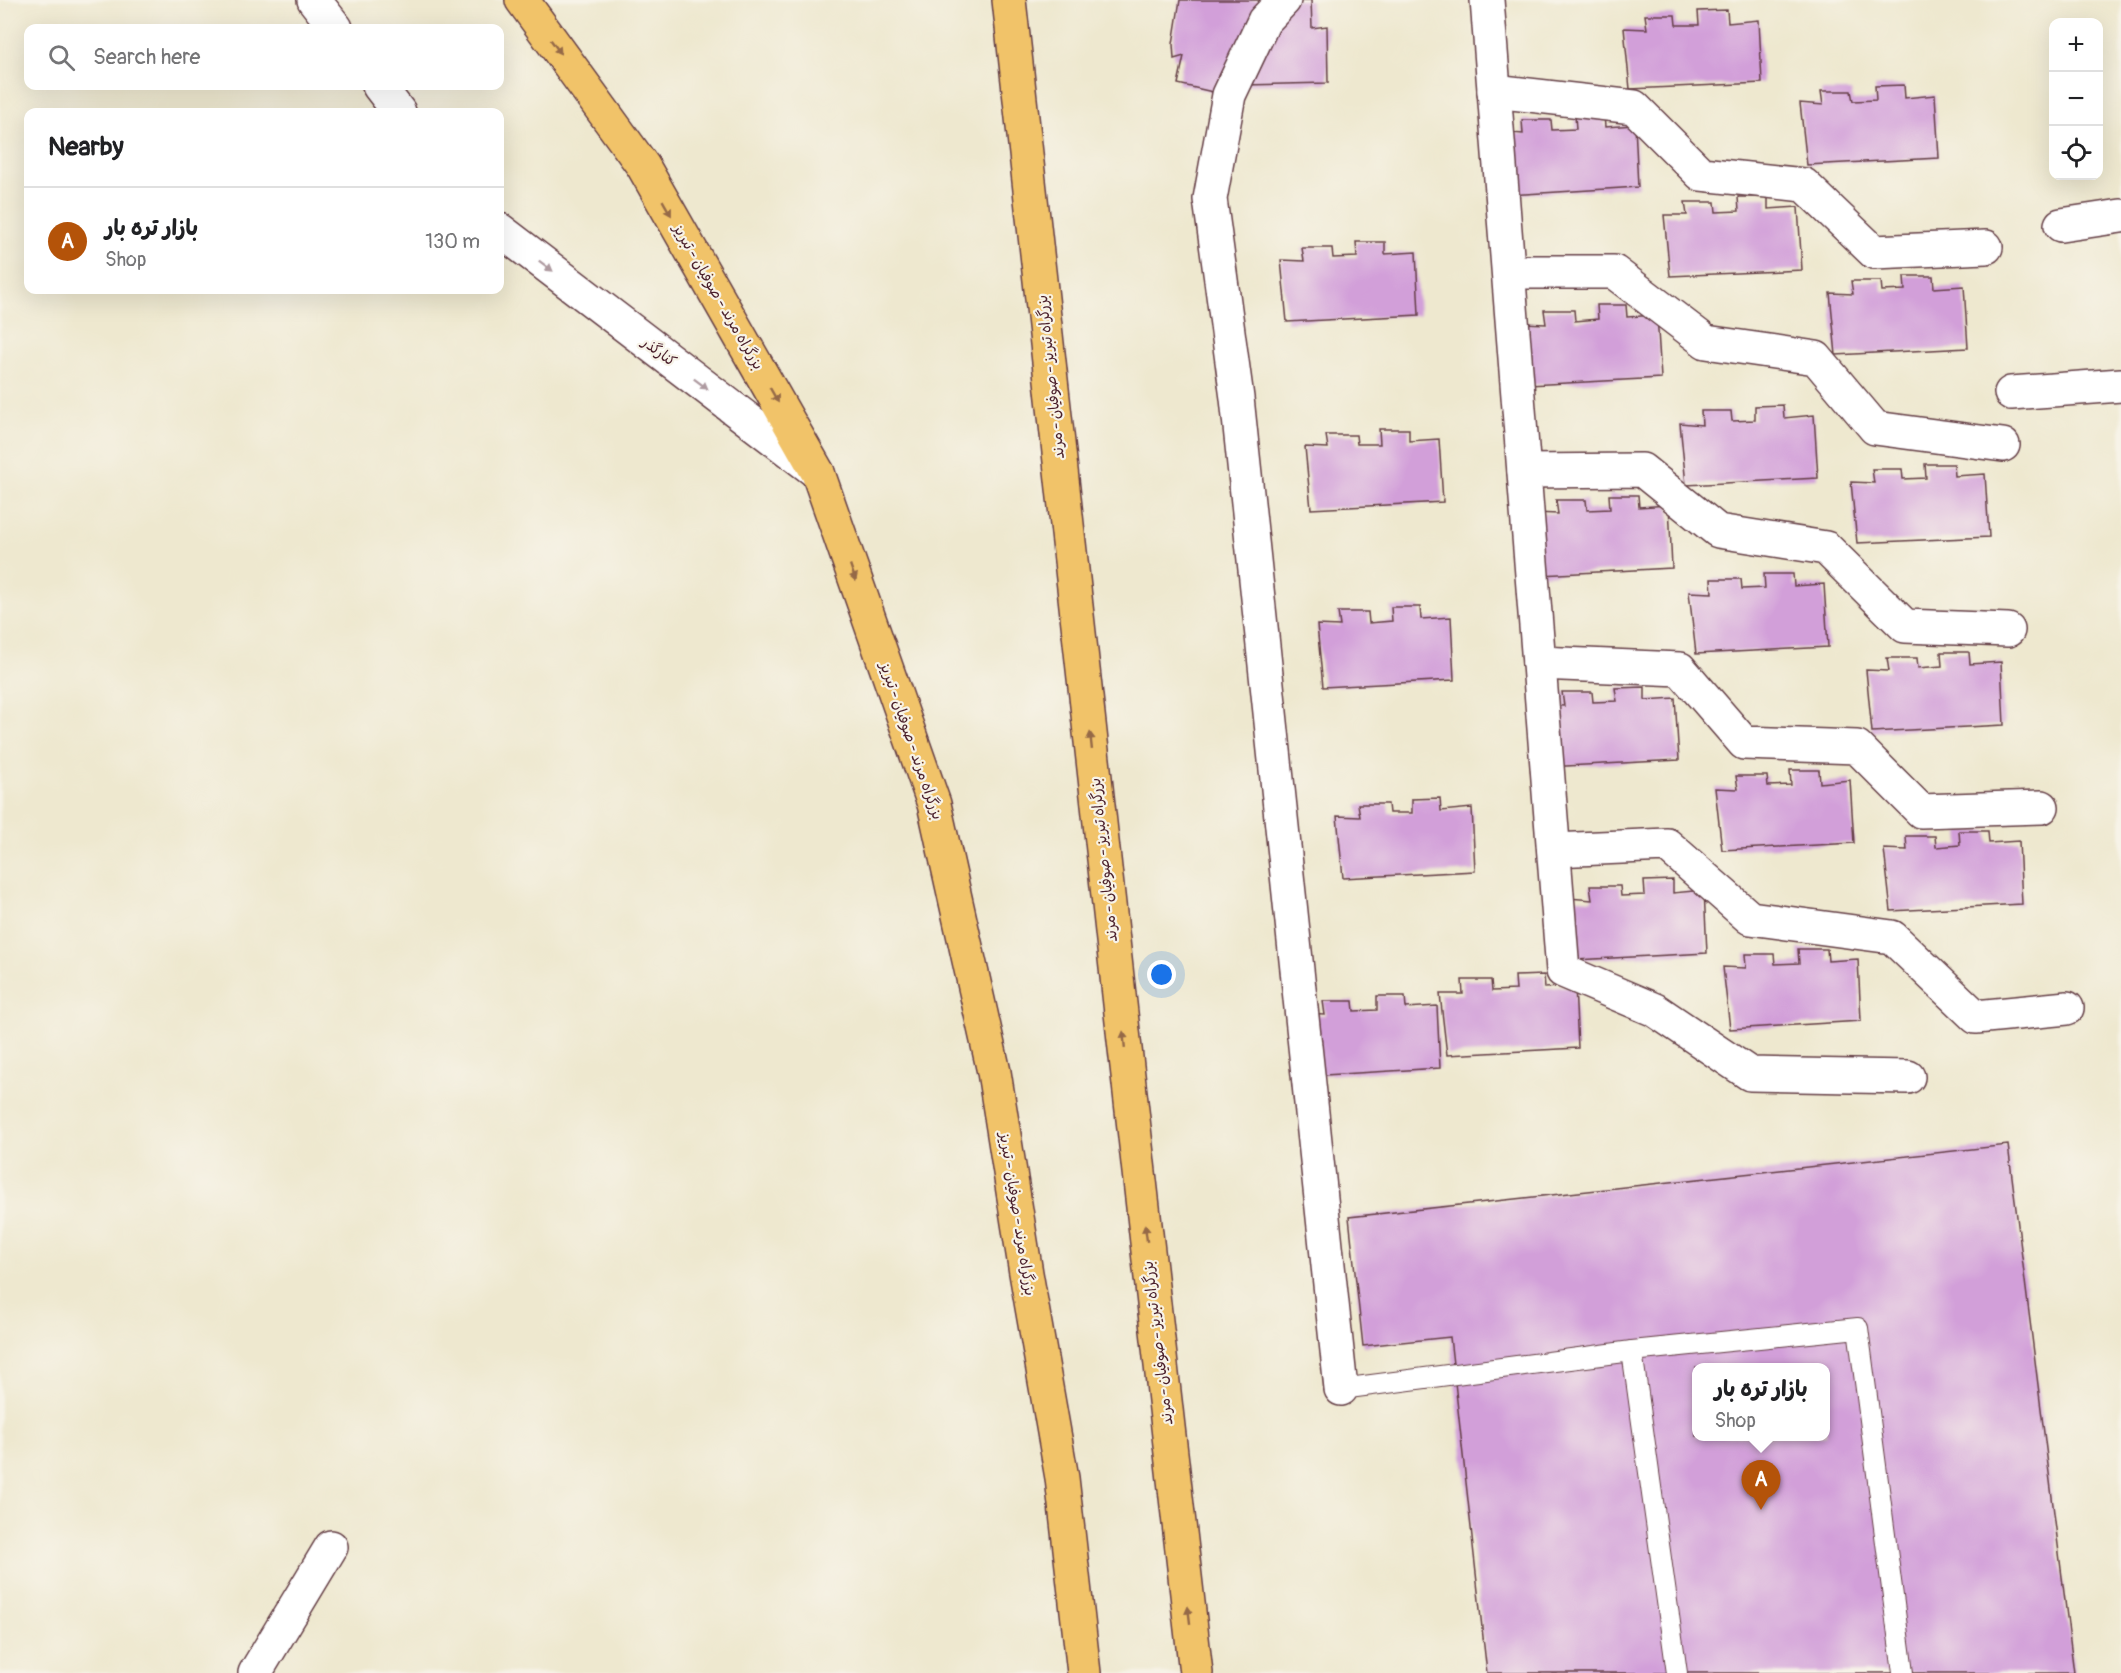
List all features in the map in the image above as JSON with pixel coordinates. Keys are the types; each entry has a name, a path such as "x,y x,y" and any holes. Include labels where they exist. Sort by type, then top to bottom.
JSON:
{"highway":[{"name":"بزرگراه مرند - صوفیان - تبریز","path":"522,0 643,166 818,473 934,804 991,1060 1062,1478 1084,1673"},
{"name":"بزرگراه تبریز - صوفیان - مرند","path":"1009,0 1196,1673"}],"street":[{"path":"314,0 333,24"},
{"path":"1284,0 1264,21 1229,95 1210,199 1238,410 1341,1389"},
{"path":"1487,0 1563,971 1654,1010 1750,1074 1908,1077"},
{"path":"382,90 396,108"},
{"path":"1494,91 1634,107 1701,174 1804,185 1874,252 1986,247"},
{"path":"2061,225 2121,216"},
{"name":"کنارگذر","path":"504,233 818,473"},
{"path":"1509,272 1614,272 1706,342 1816,358 1875,428 2003,445"},
{"path":"2011,393 2121,385"},
{"path":"1524,471 1642,470 1718,531 1827,548 1905,626 2008,630"},
{"path":"1539,663 1680,669 1744,742 1857,747 1921,811 2042,807"},
{"path":"1554,850 1667,844 1750,918 1892,937 1976,1017 2067,1008"},
{"path":"255,1673 331,1547"}],"lane":[{"path":"1341,1389 1632,1351 1858,1328 1903,1673"},
{"path":"1632,1351 1677,1673"}],"building":[{"path":"1180,0 1311,0 1312,28 1327,26 1328,83 1244,85 1243,99 1178,84 1184,56 1174,59 1173,44"},
{"path":"1727,10 1728,23 1759,20 1762,83 1630,89 1624,28 1647,29 1645,15 1675,15 1676,25 1699,25 1698,11"},
{"path":"1904,85 1905,98 1935,95 1939,158 1807,165 1800,103 1823,105 1821,91 1851,91 1853,101 1876,100 1875,86"},
{"path":"1575,115 1604,115 1605,127 1635,125 1638,187 1507,195 1500,132 1523,134 1522,120 1551,120 1552,130 1576,129"},
{"path":"1738,197 1768,197 1768,209 1798,207 1802,270 1670,276 1664,215 1687,215 1685,202 1715,202 1716,212 1739,211"},
{"path":"1356,242 1385,242 1385,254 1416,252 1419,315 1287,322 1281,260 1304,261 1302,248 1332,248 1333,258 1357,257"},
{"path":"1904,276 1933,276 1934,288 1964,286 1968,348 1836,355 1830,293 1853,294 1851,281 1881,281 1882,291 1905,290"},
{"path":"1597,305 1626,305 1627,317 1657,315 1661,378 1529,385 1523,323 1546,324 1544,310 1574,310 1575,321 1598,319"},
{"path":"1783,405 1784,418 1814,415 1818,478 1686,485 1680,423 1702,425 1701,411 1731,411 1732,421 1755,420 1755,406"},
{"path":"1379,429 1409,429 1409,441 1439,439 1443,502 1311,509 1305,447 1328,448 1326,435 1356,435 1357,444 1380,444"},
{"path":"1925,464 1954,464 1955,476 1985,474 1989,537 1857,543 1851,482 1874,483 1872,469 1902,469 1903,479 1926,478"},
{"path":"1609,495 1638,495 1639,507 1669,505 1672,568 1541,575 1535,513 1558,514 1556,500 1586,500 1587,510 1610,509"},
{"path":"1764,574 1793,574 1794,586 1824,584 1828,647 1696,654 1689,592 1712,593 1711,579 1741,579 1742,589 1765,588"},
{"path":"1391,607 1420,607 1421,619 1451,617 1454,680 1323,687 1317,625 1340,626 1338,612 1368,612 1369,623 1392,621"},
{"path":"1941,652 1969,652 1970,664 2001,662 2004,725 1872,732 1866,670 1889,671 1887,658 1917,658 1918,668 1942,666"},
{"path":"1645,687 1645,700 1675,698 1679,760 1547,767 1541,705 1564,706 1562,692 1592,692 1593,702 1617,701 1615,688"},
{"path":"1790,770 1819,770 1820,783 1850,780 1854,843 1722,850 1715,788 1738,789 1736,776 1767,776 1768,786 1791,785"},
{"path":"1440,798 1441,811 1472,808 1475,871 1343,878 1337,816 1360,817 1358,804 1388,804 1389,813 1412,813 1412,799"},
{"path":"1959,831 1988,831 1989,843 2019,841 2022,904 1891,911 1884,849 1907,850 1906,836 1935,836 1936,847 1960,845"},
{"path":"1673,880 1673,893 1704,890 1707,953 1575,960 1569,898 1592,900 1590,886 1620,886 1621,896 1645,895 1644,881"},
{"path":"1798,949 1827,949 1828,961 1858,959 1861,1021 1730,1029 1723,967 1746,968 1745,954 1774,954 1775,964 1799,963"},
{"path":"1544,975 1545,988 1575,986 1578,1048 1447,1055 1440,994 1463,994 1462,980 1491,980 1492,991 1516,990 1515,976"},
{"path":"1377,996 1405,996 1406,1008 1437,1006 1440,1068 1308,1076 1302,1014 1325,1015 1323,1001 1353,1001 1354,1011 1377,1010"},
{"path":"2008,1145 2074,1673 1487,1673 1450,1337 1363,1346 1349,1217"}],"place":[{"name":"بازار تره بار","path":"1761,1510"}]}
